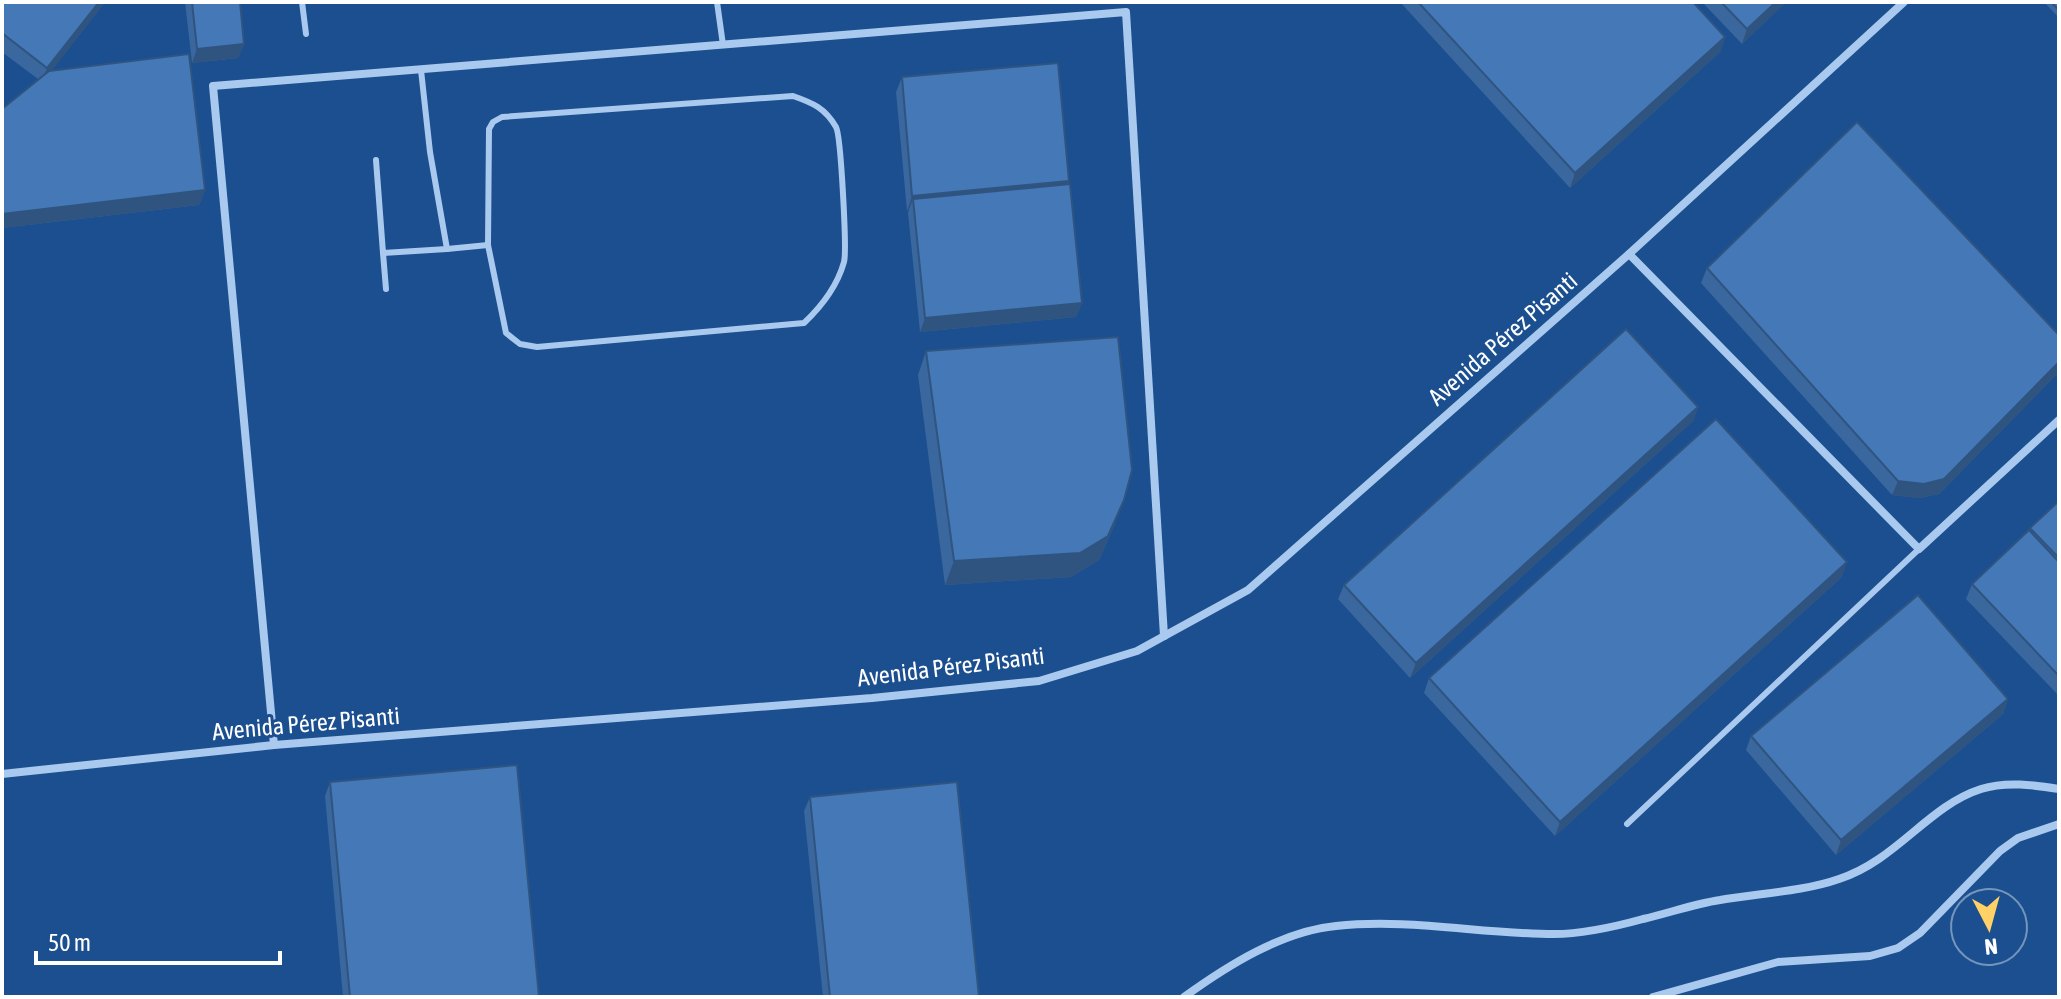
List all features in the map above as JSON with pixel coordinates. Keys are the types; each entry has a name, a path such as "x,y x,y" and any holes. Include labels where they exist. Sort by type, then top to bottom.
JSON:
{"street":[{"name":"Avenida Pérez Pisanti","path":"2,774 274,745 872,698 1039,681 1137,651 1248,590 1629,254 1904,2"},
{"path":"274,745 213,86 1126,12 1164,636"},
{"path":"1629,254 1919,549 2059,420"},
{"path":"1184,997 1229,965 1301,934 1334,926 1368,924 1554,934 1589,932 1715,900 1835,881 1864,870 1889,854 1950,804 1981,789 2003,785 2059,789"},
{"path":"1653,997 1778,962 1870,956 1898,948 1920,933 2000,851 2018,838 2059,824"}],"lane":[{"path":"302,2 306,34"},
{"path":"717,2 723,45"},
{"path":"421,70 430,152 447,249"},
{"path":"793,96 820,105 838,130 845,259 836,283 819,309 804,323 537,347 520,344 506,333 488,245 489,129 493,122 502,117 793,96"},
{"path":"376,160 386,289"},
{"path":"383,253 488,245"},
{"path":"1627,824 1919,549"}],"building":[{"path":"2,2 99,2 47,68 2,33"},
{"path":"192,2 240,2 244,44 197,49"},
{"path":"1418,2 1693,2 1725,37 1575,173"},
{"path":"1721,2 1776,2 1747,29"},
{"path":"189,54 205,190 2,214 2,109 49,71"},
{"path":"1058,63 1069,181 912,196 902,77"},
{"path":"1857,122 2059,335 2059,362 1944,479 1924,484 1898,481 1707,268"},
{"path":"1070,184 1082,303 925,318 913,199"},
{"path":"1626,329 1698,407 1416,663 1344,585"},
{"path":"1118,337 1132,470 1124,500 1108,536 1080,553 954,561 926,351"},
{"path":"1716,419 1847,562 1560,822 1429,678"},
{"path":"2059,501 2059,558 2030,528"},
{"path":"2029,530 2059,562 2059,676 1972,584"},
{"path":"1918,595 2008,699 1841,840 1751,736"},
{"path":"517,765 539,997 350,997 330,782"},
{"path":"957,782 979,997 830,997 810,797"}]}
